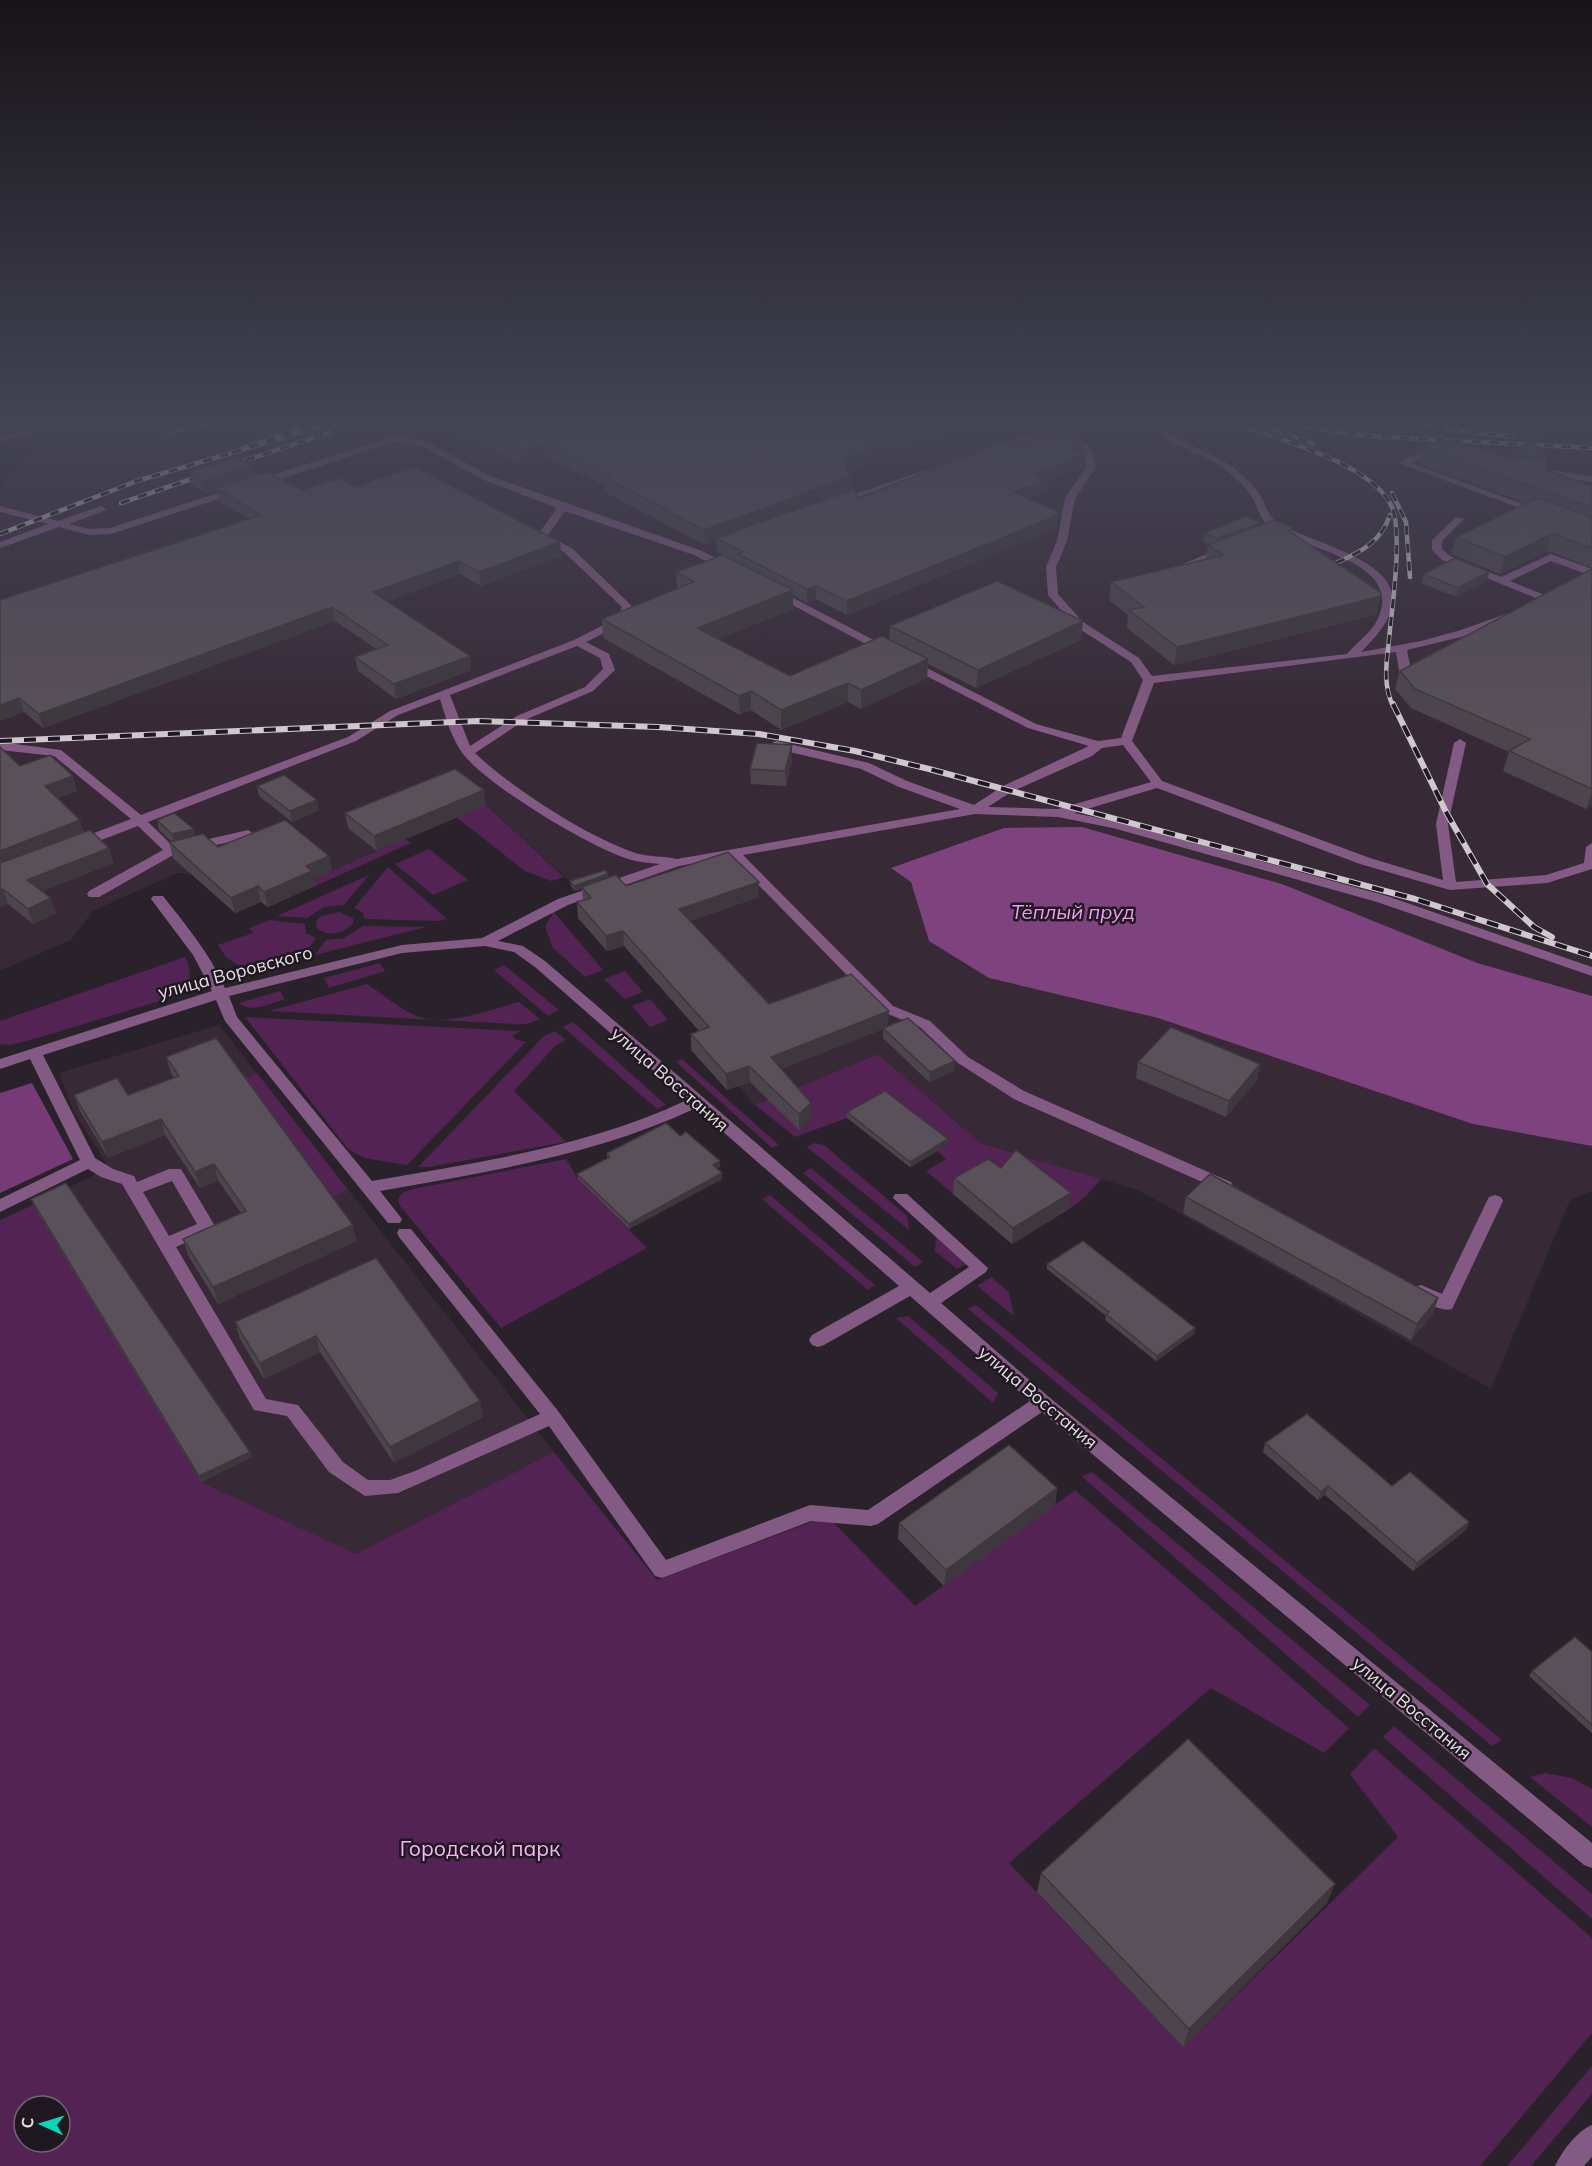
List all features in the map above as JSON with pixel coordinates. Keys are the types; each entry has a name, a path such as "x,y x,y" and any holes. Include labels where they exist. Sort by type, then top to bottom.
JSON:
{"street":[{"path":"0,545 51,526"},
{"path":"65,526 89,532 111,531 126,526"},
{"path":"64,849 352,739 394,713 578,642 622,620 627,606 569,551 542,536 549,526"},
{"path":"619,526 698,553 738,573"},
{"path":"1065,526 1062,541 1051,567 1053,595 1079,624 1135,660 1149,680"},
{"path":"1270,526 1272,529 1361,561 1386,586 1389,594 1382,622 1352,654"},
{"path":"1452,526 1437,540 1437,550 1446,558 1543,598"},
{"path":"1157,576 1240,544"},
{"path":"698,553 709,549"},
{"path":"1501,581 1551,557 1589,575"},
{"path":"768,588 1032,726 1098,745 1126,741"},
{"path":"1149,680 1196,672 1401,648 1452,636 1513,613"},
{"path":"468,752 521,718 589,689 609,670 605,656 578,642"},
{"path":"1401,648 1406,676"},
{"path":"1126,741 1149,680"},
{"path":"444,694 453,722 468,752 488,772 593,838 633,856 676,863"},
{"path":"1126,741 1158,784 1365,861 1450,886 1547,879 1591,865 1592,847"},
{"path":"1450,886 1442,824 1460,743"},
{"path":"975,810 1007,789 1089,753 1098,745"},
{"path":"0,746 57,753 138,819 171,851"},
{"path":"777,746 864,766 903,784 975,810"},
{"path":"1059,813 1158,784"},
{"path":"485,942 563,902 676,863 975,810 1059,813 1115,825 1382,899 1592,972"},
{"path":"94,894 171,851 248,834"},
{"path":"734,853 888,1009 925,1024 963,1060 1019,1095 1242,1194"},
{"path":"158,899 200,951 222,993 231,1018 552,1416 662,1570 810,1513 871,1518 1043,1402"},
{"name":"улица Воровского","path":"0,1064 222,993 402,949 485,942"},
{"name":"улица Восстания","path":"485,942 518,949 540,964 1043,1402 1592,1857"},
{"path":"34,1053 89,1162 106,1173 128,1180 260,1405 292,1410 336,1467 365,1488 391,1488 552,1416"},
{"path":"368,1186 566,1151 666,1118 696,1102"},
{"path":"0,1206 89,1162"},
{"path":"134,1190 175,1173 207,1226 166,1245"},
{"path":"901,1198 980,1268 928,1303"},
{"path":"1405,1282 1446,1304 1495,1201"},
{"path":"818,1340 910,1288"},
{"path":"1568,2166 1592,2137"}],"shaded area":[{"path":"0,526 1592,526 1592,1191 1570,1200 1491,1389 1140,1191 980,1143 878,1054 755,1105 738,1086 727,1090 691,1050 709,1042 624,946 607,951 578,918 587,897 580,890 575,891 571,886 574,885 486,805 310,881 315,886 268,907 261,902 235,913 192,874 177,873 93,911 71,940 0,971"},
{"path":"219,1025 554,1452 356,1555 201,1482 68,1188 92,1176 106,1163 74,1112 59,1073"},
{"path":"32,1083 73,1159 0,1193 0,1093"}],"green space":[{"path":"486,805 564,877 551,881 525,871 456,817"},
{"path":"405,839 411,843 315,886 309,881"},
{"path":"429,849 468,880 433,895 395,864"},
{"path":"388,867 447,919 438,921 365,919 362,912 354,908"},
{"path":"369,875 344,905 324,907 307,918 277,916"},
{"path":"339,912 353,918 353,923 345,930 325,933 316,927 316,922 321,916"},
{"path":"554,912 603,970 585,977 553,948 545,926"},
{"path":"269,920 305,924 306,933 316,938 299,960 266,967 238,965 227,958 218,945 253,933 249,928"},
{"path":"363,926 426,927 315,955 326,940 344,938"},
{"path":"185,957 190,973 189,978 185,988 176,996 41,1037 11,1045 0,1044 0,1021"},
{"path":"380,963 385,971 329,988 324,978"},
{"path":"504,965 559,1010 548,1016 494,970"},
{"path":"625,971 643,992 625,999 604,979"},
{"path":"367,984 404,1010 422,1018 434,1020 269,1011"},
{"path":"280,991 285,999 268,1005 249,1008 239,1003"},
{"path":"650,999 668,1020 650,1027 632,1006"},
{"path":"519,1002 540,1019 527,1024 437,1020 464,1017"},
{"path":"245,1017 520,1031 513,1036 514,1039 526,1042 407,1165 364,1158 348,1149"},
{"path":"573,1022 666,1105 657,1109 563,1027"},
{"path":"555,1031 566,1040 554,1047 514,1091 566,1142 429,1167 418,1167 544,1036"},
{"path":"878,1054 980,1143 1101,1179 1085,1197 1069,1209 1009,1162 953,1194 926,1171 946,1159 937,1151 947,1144 847,1118 795,1137 755,1105"},
{"path":"682,1059 779,1145 772,1148 676,1062"},
{"path":"257,1073 348,1190 326,1200 239,1080"},
{"path":"814,1143 824,1145 907,1216 909,1230 807,1147"},
{"path":"566,1159 578,1179 647,1248 501,1328 400,1206 398,1199 402,1193 413,1189"},
{"path":"811,1168 923,1262 915,1267 803,1173"},
{"path":"770,1195 875,1285 868,1290 762,1199"},
{"name":"Городской парк","path":"33,1205 201,1482 356,1554 554,1452 657,1580 827,1516 915,1606 1075,1490 1349,1728 1324,1753 1211,1688 1009,1863 1183,2047 1398,1837 1350,1774 1374,1748 1592,1938 1592,2033 1480,2166 0,2166 0,1220"},
{"path":"936,1237 966,1264 957,1269 935,1251"},
{"path":"991,1277 1009,1292 1014,1316 977,1286"},
{"path":"976,1305 1502,1740 1492,1746 968,1309"},
{"path":"908,1316 998,1393 993,1403 896,1318"},
{"path":"1092,1472 1370,1705 1358,1717 1081,1476"},
{"path":"1394,1726 1592,1894 1592,1919 1383,1737"},
{"path":"1545,1773 1572,1778 1592,1789 1592,1827 1530,1777"},
{"path":"1592,2066 1592,2094 1531,2166 1507,2166"}],"water":[{"name":"Тёплый пруд","path":"1082,827 1282,884 1477,963 1592,996 1592,1146 1473,1124 1158,1018 989,978 929,941 911,882 891,868 1004,828"}],"building":[{"path":"227,526 529,526 560,542 479,572 459,561 373,592 470,656 394,684 355,657 388,645 332,607 39,714 19,698 0,705 0,600"},
{"path":"697,526 715,526 704,530"},
{"path":"750,526 1031,526 847,601 816,586 807,589 738,554 743,552 716,538"},
{"path":"1222,526 1252,526 1217,538 1205,533"},
{"path":"1258,526 1290,526 1292,527 1289,531 1381,593 1381,596 1177,647 1129,610 1144,607 1111,582 1224,555 1208,545"},
{"path":"1479,526 1592,526 1592,548 1551,534 1505,557 1456,537"},
{"path":"723,555 793,590 697,628 790,676 882,636 928,659 861,690 848,683 781,710 751,691 739,696 602,619 694,582 676,572"},
{"path":"1455,558 1489,572 1458,588 1424,574"},
{"path":"1592,569 1592,789 1509,751 1530,739 1415,689 1400,671"},
{"path":"997,581 1083,621 978,670 890,626"},
{"path":"757,743 792,745 785,771 750,769"},
{"path":"0,747 20,766 50,755 73,776 45,786 80,820 0,851"},
{"path":"455,769 484,790 374,836 345,813"},
{"path":"284,775 317,800 290,811 257,786"},
{"path":"174,813 194,829 172,834 157,820"},
{"path":"285,820 329,856 306,866 312,871 264,892 258,886 231,898 169,842 203,834 218,847"},
{"path":"90,830 109,848 27,880 51,898 28,909 3,889 0,890 0,863"},
{"path":"728,852 759,882 679,909 769,1004 851,974 889,1011 771,1057 811,1103 799,1114 749,1066 726,1074 691,1034 709,1027 623,931 606,936 577,902 591,898 582,887 616,875 626,886"},
{"path":"605,870 608,874 574,886 570,881"},
{"path":"908,1018 955,1061 930,1072 883,1028"},
{"path":"1171,1027 1260,1064 1229,1101 1138,1062"},
{"path":"216,1038 353,1225 213,1287 183,1239 246,1211 214,1164 195,1172 161,1119 102,1142 74,1095 117,1078 128,1095 179,1076 166,1057"},
{"path":"885,1091 948,1139 910,1162 847,1112"},
{"path":"666,1123 680,1136 686,1132 720,1161 713,1165 722,1173 629,1224 577,1174 610,1157 607,1153"},
{"path":"1016,1150 1071,1193 1013,1228 954,1178 988,1159 1001,1168"},
{"path":"1210,1174 1438,1298 1417,1324 1186,1197"},
{"path":"66,1183 250,1452 199,1476 31,1199"},
{"path":"1083,1241 1195,1328 1157,1356 1106,1314 1109,1312 1047,1264"},
{"path":"376,1258 480,1401 390,1447 316,1336 260,1363 235,1322"},
{"path":"1307,1414 1392,1486 1410,1472 1469,1522 1417,1563 1328,1486 1321,1492 1265,1443"},
{"path":"1009,1445 1057,1488 946,1570 899,1523"},
{"path":"1575,1637 1592,1652 1592,1725 1532,1671"},
{"path":"1188,1739 1335,1884 1189,2029 1041,1873"}],"railway":[{"path":"0,534 20,526"},
{"path":"1336,563 1369,545 1385,526"},
{"path":"1393,706 1386,678 1395,584 1396,526"},
{"path":"1406,526 1410,577"},
{"path":"1393,704 1446,812 1487,884 1534,927 1552,937"},
{"path":"0,741 478,721 658,727 759,734 855,751 929,769 1415,899 1592,956"}]}
